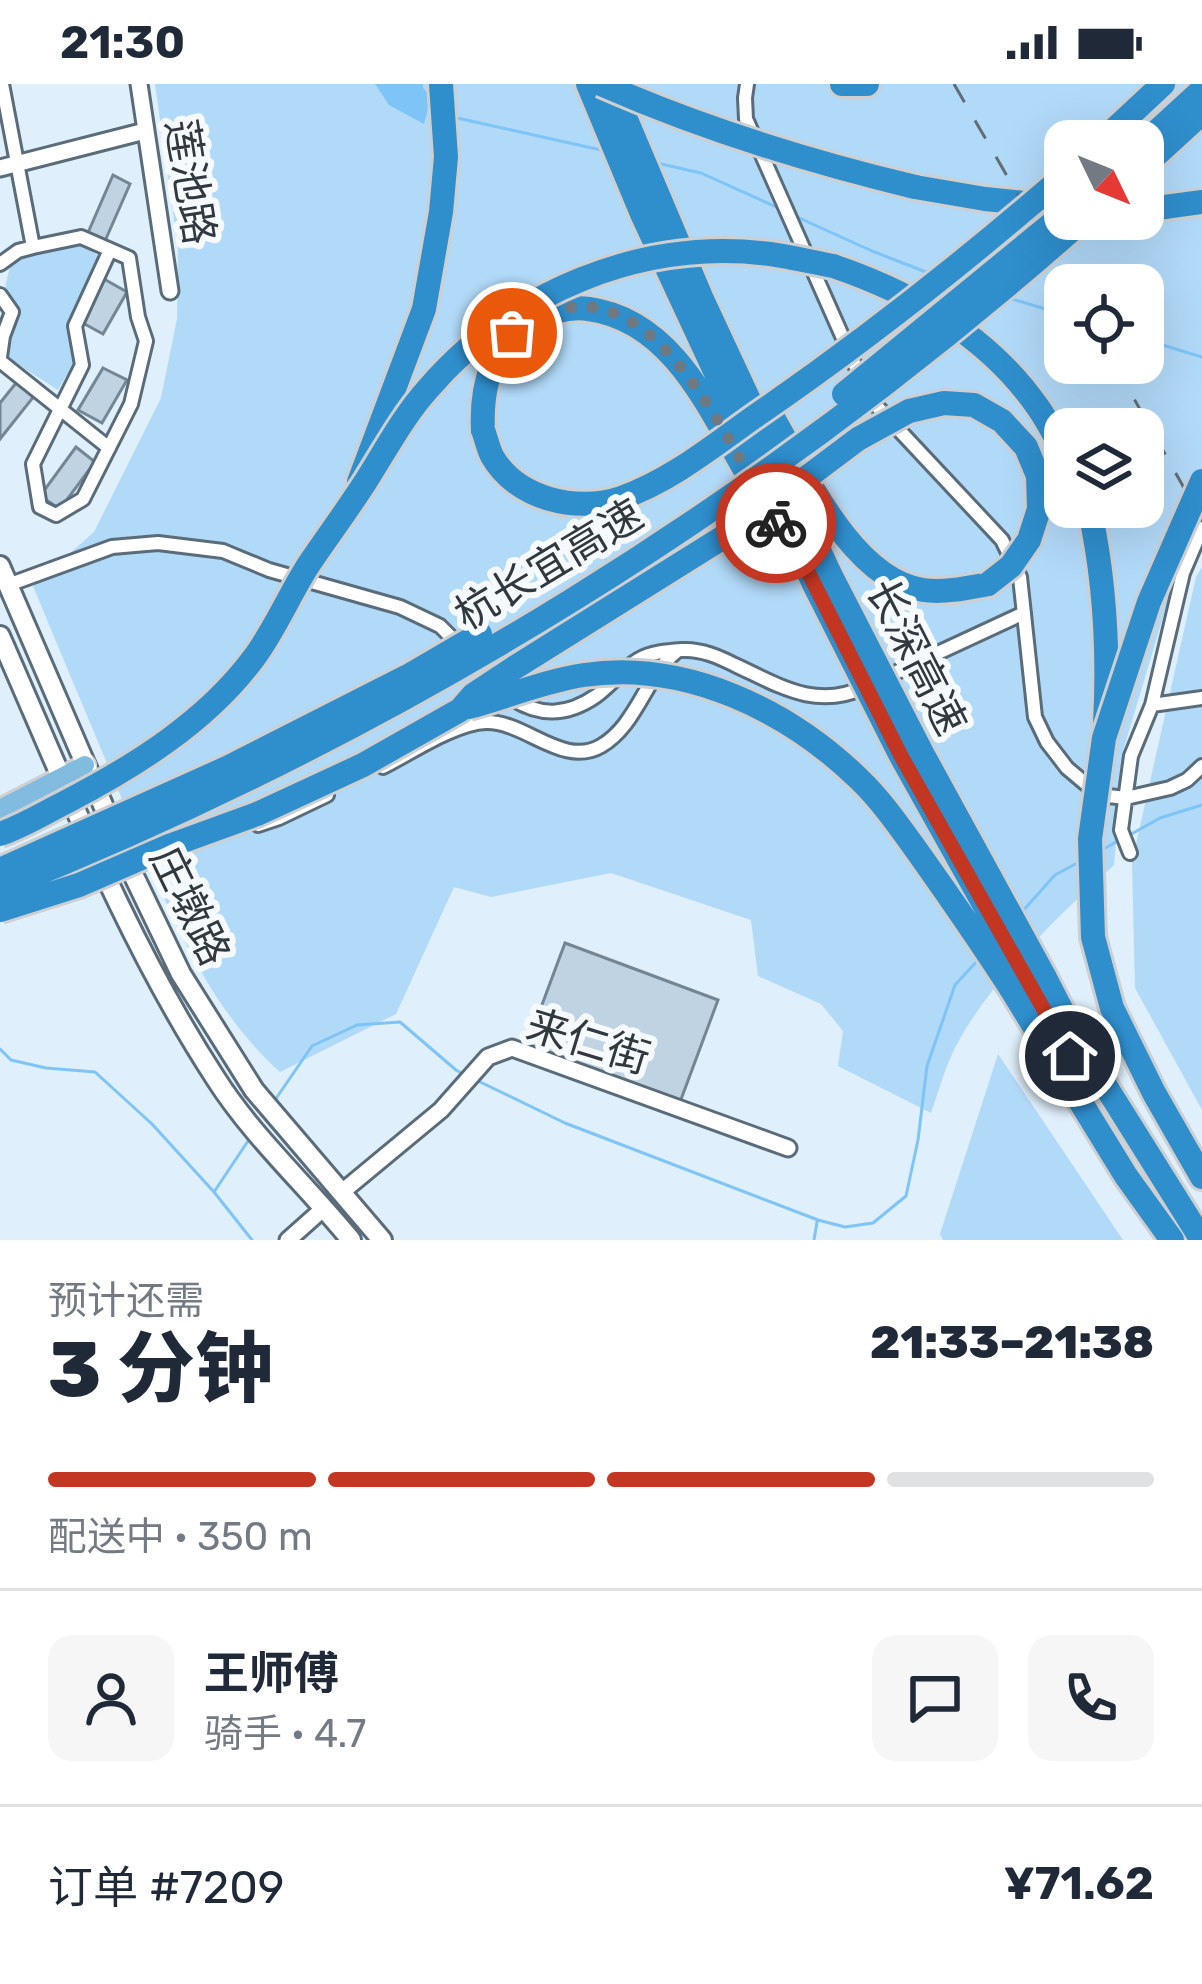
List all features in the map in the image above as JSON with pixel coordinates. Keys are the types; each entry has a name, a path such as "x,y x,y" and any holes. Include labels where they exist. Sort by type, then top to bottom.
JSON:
{"highway":[{"path":"350,505 424,309 446,157 441,84"},
{"name":"长深高速","path":"588,84 643,214 901,756 1174,1240"},
{"path":"601,84 662,111 831,167 915,187 1044,207"},
{"name":"长深高速","path":"611,84 817,576"},
{"path":"842,84 868,84"},
{"path":"1124,120 1163,84"},
{"path":"1164,125 1202,90"},
{"path":"1164,148 1202,113"},
{"path":"817,576 728,436 686,371 640,327 614,313 574,307 535,319 512,333 491,366 482,398 483,430 493,457 510,478 532,493 561,502 618,500 696,458 728,436 789,394 961,264 1044,193"},
{"path":"1164,207 1202,202"},
{"name":"杭长宜高速","path":"0,870 229,767 408,676 596,567 806,424 1044,228"},
{"name":"杭长宜高速","path":"0,889 312,747 599,584 812,440 1059,240"},
{"path":"0,834 151,752 221,695 254,658 422,394 488,330 530,302 580,280 629,263 695,254 767,254 833,266 916,300 986,348 1044,416"},
{"path":"460,710 473,695 746,523 858,439 909,411 974,404 1002,421 1026,447 1038,476 1039,508 1029,540 1011,566 988,584 956,590 923,590 899,583 870,564 844,538 701,297"},
{"path":"1104,738 1149,602 1202,482"},
{"path":"1093,528 1107,652 1104,738 1090,838 1093,937 1112,1009 1202,1177"},
{"path":"0,914 257,814 363,765 460,710 584,675 626,673 670,677 725,691 820,745 862,781 1027,982"},
{"name":"长深高速","path":"1027,982 1078,1042 1202,1240"}],"main road":[{"name":"庄墩路","path":"4,575 181,974 254,1090 382,1240"},
{"name":"庄墩路","path":"0,635 108,883 215,1078 351,1240"},
{"path":"0,809 85,765"},
{"path":"0,914 108,883 131,870"}],"street":[{"path":"2,84 8,166 33,247"},
{"name":"莲池路","path":"139,84 170,291"},
{"path":"747,84 746,119 871,399 1002,540 1020,577 1035,717 1047,742 1067,768 1099,795 1126,798 1170,788 1202,766"},
{"path":"8,166 145,131"},
{"path":"0,264 18,251 81,237 129,258 146,340 131,404 83,499 56,515 40,507 33,464 82,364 75,326 110,250"},
{"path":"0,295 12,312 0,359 109,448"},
{"path":"1130,853 1121,830 1131,756 1152,705 1183,573 1202,528"},
{"path":"4,575 112,547 158,543 223,551 269,570 425,617 440,626 503,694 549,714 593,698 638,660 688,649 714,655 784,688 828,698 850,694 1024,613"},
{"path":"131,870 196,841 279,818 475,724 507,725 566,751 598,748 615,735 662,663 677,651"},
{"path":"1152,705 1202,698"},
{"name":"来仁街","path":"342,1192 441,1110 488,1057 512,1048 788,1148"},
{"path":"287,1240 324,1208"}],"shaded area":[{"path":"155,84 1202,84 1202,504 1188,534 1123,751 1114,865 1050,926 990,994 954,1050 931,1113 838,1066 843,1031 821,1004 758,976 751,920 611,873 491,897 454,887 396,1014 280,1072 253,1044 207,982 171,913 33,586 94,532 161,398 177,319 178,248"},
{"path":"375,84 423,84 431,97 424,124 389,105"},
{"path":"78,242 101,258 70,324 74,362 58,390 5,356 19,313 5,288 11,262"},
{"path":"1202,567 1202,1110 1135,988 1132,862"},
{"path":"998,1054 1123,1240 943,1240 940,1234"}],"building":[{"path":"113,175 130,184 105,241 87,235"},
{"path":"104,279 127,292 103,334 81,322"},
{"path":"103,368 127,380 102,423 78,410"},
{"path":"16,383 35,395 0,439 0,403"},
{"path":"76,447 95,462 60,509 40,496"},
{"path":"565,943 718,1000 680,1102 527,1045"}],"waterway":[{"path":"453,117 601,150"},
{"path":"657,163 701,173 783,210"},
{"path":"797,217 931,274"},
{"path":"1009,298 1044,309"},
{"path":"1164,345 1202,357"},
{"path":"1126,837 1160,818 1202,805"},
{"path":"1100,851 1118,841"},
{"path":"1021,913 1055,875 1081,861"},
{"path":"474,1079 565,1123 818,1220 845,1227 873,1223 906,1196 927,1066 955,985 978,960"},
{"path":"275,1100 312,1046 357,1025 400,1022 465,1075"},
{"path":"0,1049 11,1060 95,1072 152,1124 252,1240"},
{"path":"214,1192 250,1138"},
{"path":"814,1240 817,1222"}],"railway":[{"path":"954,84 1058,264"},
{"path":"1126,384 1202,520"}],"way so far":[{"path":"512,333 535,319 574,307 614,313 640,327 686,371 776,523"}],"route":[{"path":"776,523 806,568 901,756 1070,1056"}]}
